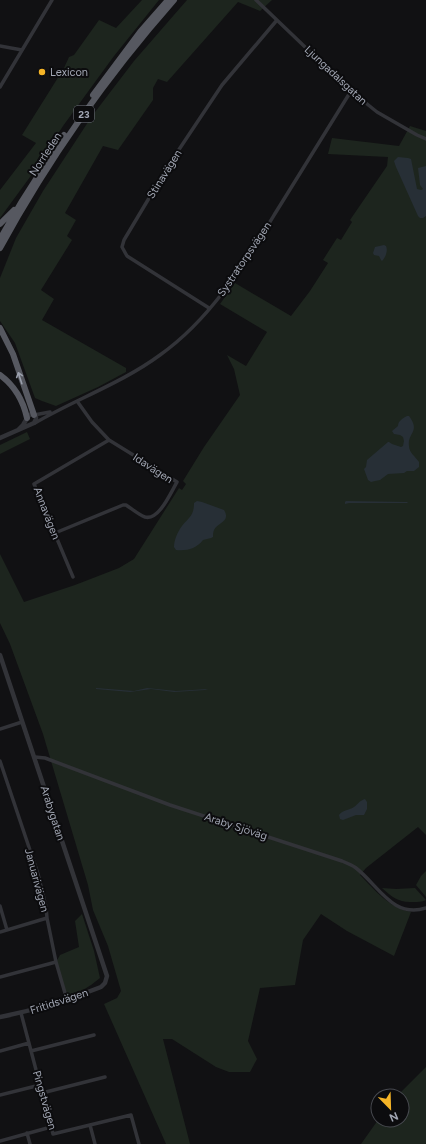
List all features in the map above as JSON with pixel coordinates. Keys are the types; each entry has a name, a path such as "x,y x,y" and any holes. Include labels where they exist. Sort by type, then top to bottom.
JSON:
{"highway":[{"name":"Norrleden","path":"0,239 48,160 103,80 140,32 168,0"},
{"name":"Norrleden","path":"0,248 44,173 88,108 134,47 174,0"},
{"path":"0,224 22,201"},
{"path":"0,328 10,346 34,415"},
{"path":"0,375 19,394 23,402 27,418"}],"street":[{"path":"0,87 52,0"},
{"name":"Ljungadalsgatan","path":"256,0 352,91 377,112 426,139"},
{"name":"Stinavägen","path":"209,308 127,256 122,247 124,240 170,163 222,85 277,20"},
{"path":"0,46 22,50"},
{"name":"Systratorpsvägen","path":"0,438 34,423 132,373 161,355 188,332 233,279 352,91"},
{"name":"Idavägen","path":"55,533 123,505 146,518 156,515 160,511 177,482 109,440 92,422 77,401"},
{"name":"Systratorpsvägen","path":"34,415 55,411"},
{"path":"30,414 34,415 36,419 34,423 28,422 27,418 30,414"},
{"name":"Systratorpsvägen","path":"19,429 27,418"},
{"name":"Annavägen","path":"73,577 34,484 109,440"},
{"name":"Arabygatan","path":"0,654 106,972"},
{"path":"0,729 22,722"},
{"name":"Araby Sjöväg","path":"34,757 45,758 170,805 342,861 356,868 383,895 398,906 413,910 426,908"},
{"name":"Januarivägen","path":"0,761 38,874 46,907 56,962 67,1000"},
{"path":"0,906 7,930"},
{"path":"0,932 47,918"},
{"path":"0,977 56,962"},
{"name":"Fritidsvägen","path":"0,1016 21,1013 67,1000 101,987 107,980 106,972"},
{"name":"Pingstvägen","path":"21,1013 53,1134 131,1115 139,1144"},
{"path":"31,1051 94,1035"},
{"path":"0,1051 29,1043"},
{"path":"42,1093 105,1077"},
{"path":"0,1095 40,1085"},
{"path":"90,1125 95,1144"},
{"path":"0,1141 51,1127"},
{"path":"27,1134 30,1144"}],"shaded area":[{"path":"142,0 159,0 114,56 63,126 30,177 0,218 0,190 36,143 22,135 64,68 69,57 74,55 99,20 116,28"},
{"path":"187,0 272,0 260,11 238,2 167,82 158,79 153,88 153,100 118,150 103,146 65,213 76,220 67,236 72,240 41,290 54,299 42,320 126,368 126,372 98,387 56,406 35,398 15,343 0,321 0,278 16,238 43,191 92,116 134,61"},
{"path":"410,126 426,131 426,835 418,827 366,868 360,875 383,898 403,910 411,912 394,956 347,931 321,914 303,940 295,985 260,988 248,1041 257,1059 250,1072 229,1072 216,1067 172,1039 163,1039 190,1144 166,1144 104,1004 117,998 121,991 108,946 93,910 88,885 43,734 10,644 0,623 0,554 24,602 119,568 134,559 179,488 182,490 186,484 183,481 204,447 240,395 234,369 227,355 246,366 267,332 220,304 235,283 291,316 310,291 328,263 323,260 337,238 341,240 352,222 350,220 387,166 388,157 328,154 332,138 399,146"},
{"path":"398,157 411,159 417,189 423,189 420,185 418,168 426,166 426,216 423,218 418,216 396,167 394,161"},
{"path":"384,245 387,248 387,251 385,258 382,261 379,256 374,255 373,253 375,247"},
{"path":"409,416 414,426 409,442 409,448 411,453 419,462 419,467 414,471 388,474 380,480 371,482 368,480 364,469 366,467 367,460 388,442 401,447 403,446 403,437 394,434 392,431 398,426 401,420"},
{"path":"27,432 30,439 0,454 0,445"},
{"path":"197,501 224,510 226,517 214,530 213,537 203,540 191,549 176,550 174,547 176,536 192,514 194,503"},
{"path":"346,501 408,502 345,504"},
{"path":"96,688 134,691 147,688 176,691 208,689 174,692 151,689 130,692"},
{"path":"365,799 367,802 367,809 364,815 356,815 343,820 340,819 339,815 341,813 354,807"},
{"path":"426,871 426,897 416,885"},
{"path":"382,888 415,888 426,900 418,902 404,902 393,897"},
{"path":"82,914 94,951 100,978 67,1000 56,962 60,955 79,947 75,921"},
{"path":"426,1067 426,1144 361,1144 372,1128 410,1128 410,1088 405,1088"}],"place":[{"name":"Lexicon","path":"42,72"}]}
